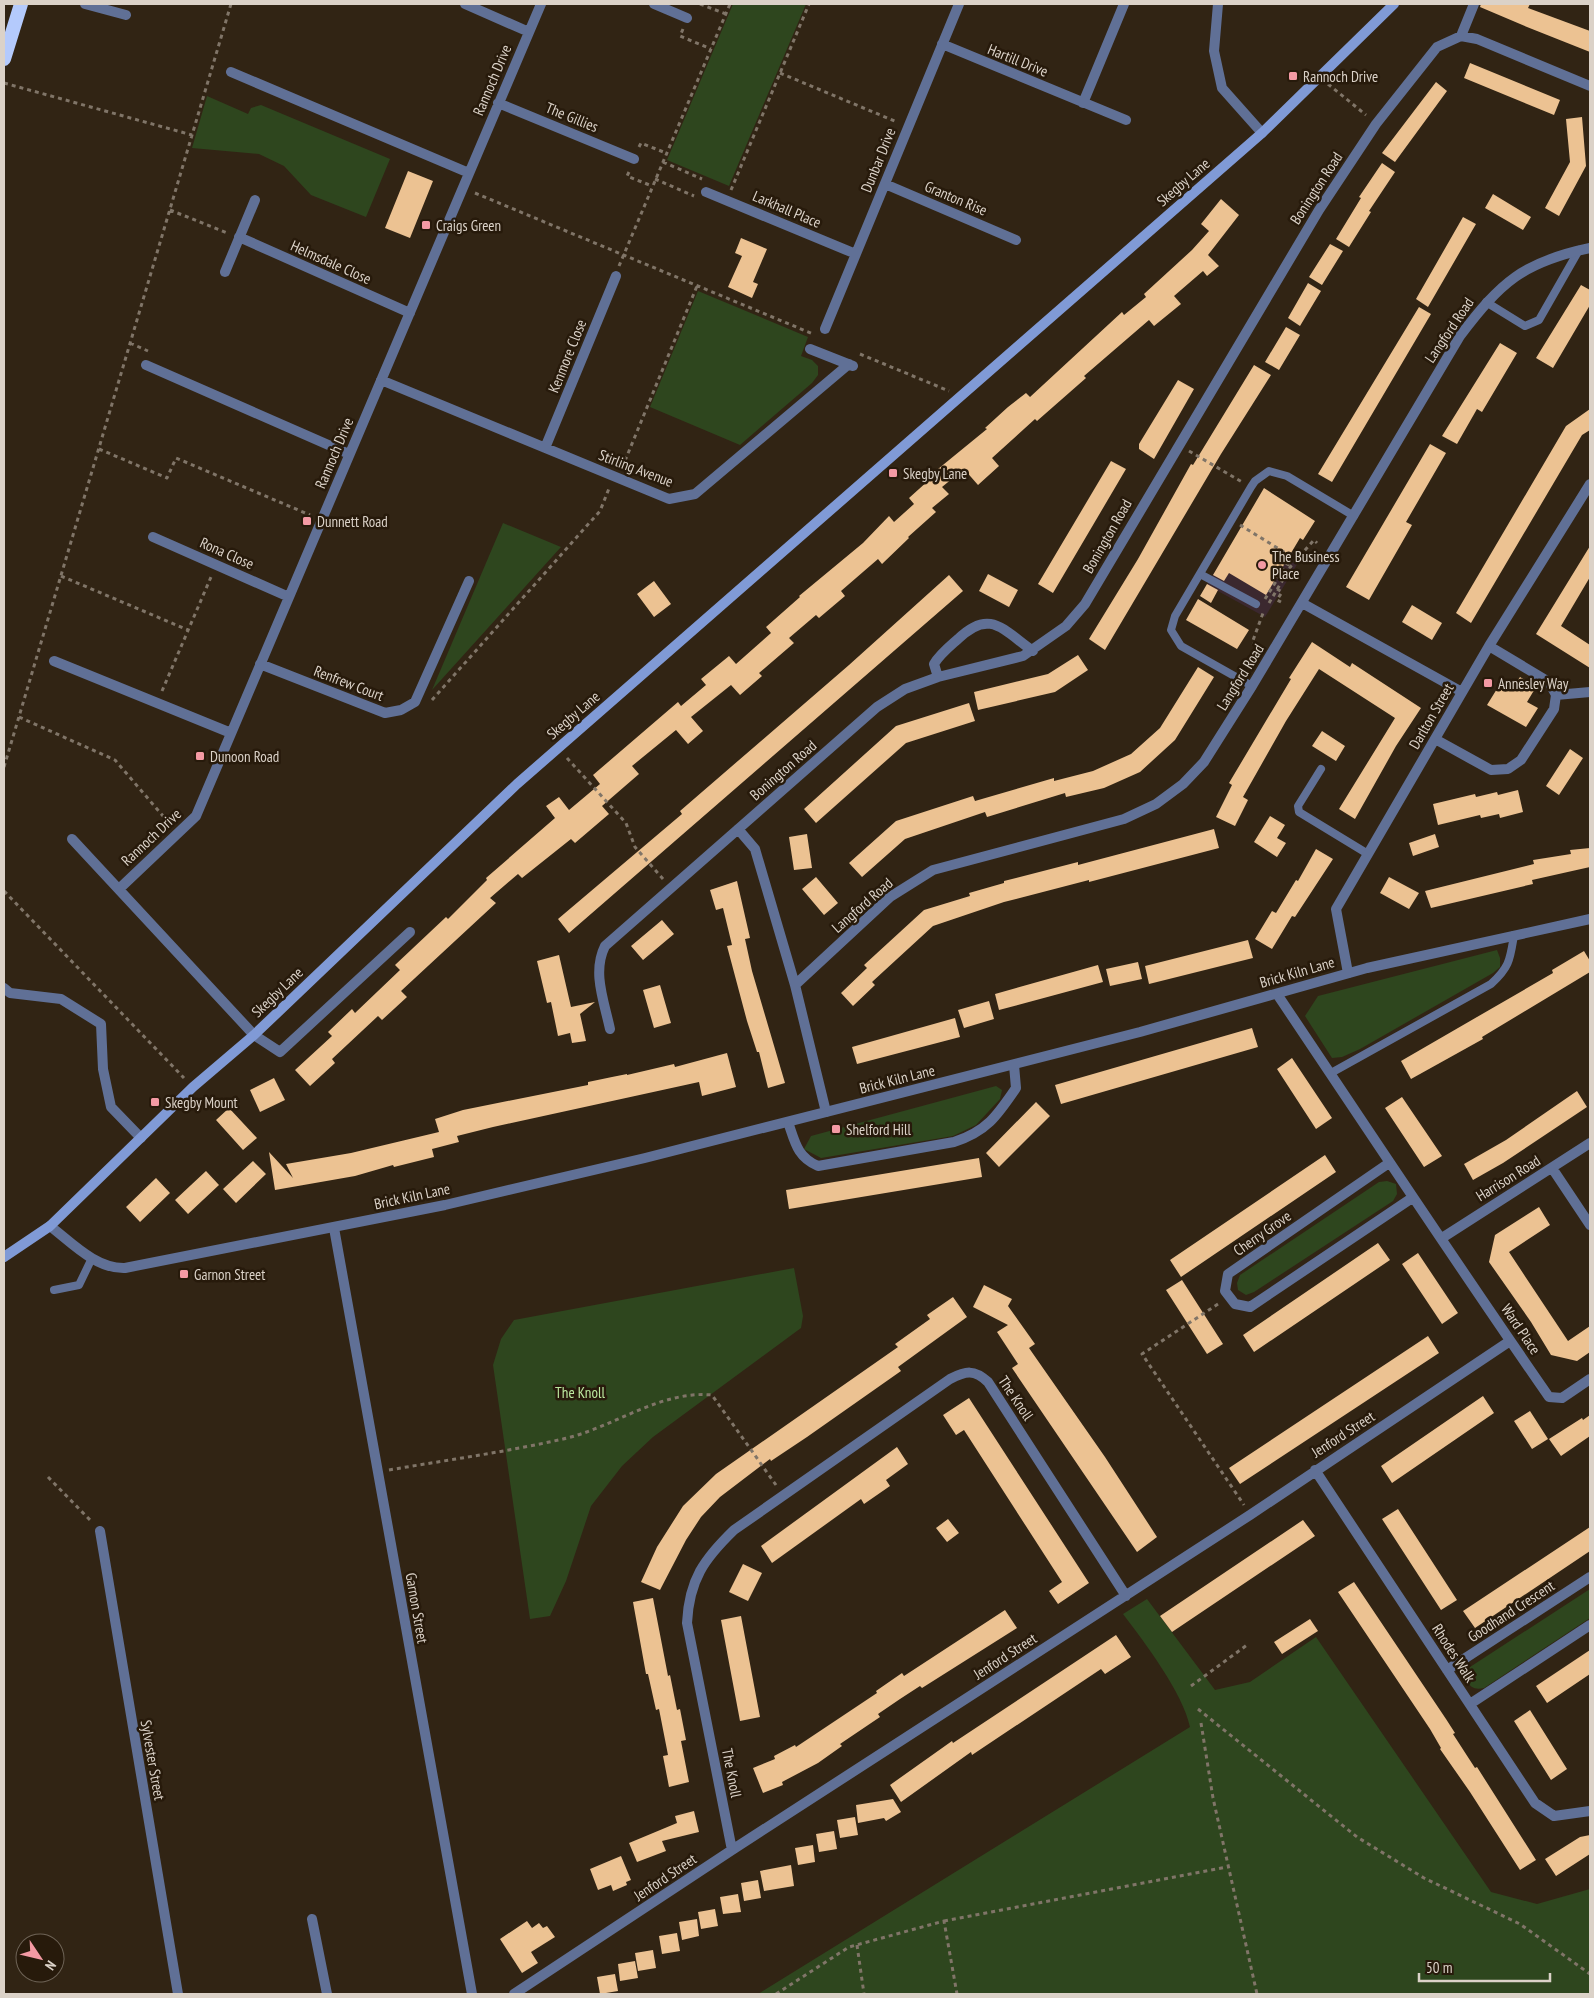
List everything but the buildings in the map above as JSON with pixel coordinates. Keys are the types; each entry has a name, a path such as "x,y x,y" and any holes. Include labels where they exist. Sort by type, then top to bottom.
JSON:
{"highway":[{"path":"4,59 21,4"}],"main road":[{"name":"Skegby Lane","path":"4,1257 50,1226 193,1088 254,1035 517,784 963,397 1262,133 1394,4"}],"street":[{"path":"85,4 126,15"},
{"path":"465,4 529,32"},
{"name":"Rannoch Drive","path":"119,889 196,816 541,4"},
{"path":"654,4 687,18"},
{"name":"Dunbar Drive","path":"823,333 959,4"},
{"path":"1083,103 1124,4"},
{"path":"1218,4 1214,52 1222,88 1262,133"},
{"path":"1474,4 1461,36 1477,39 1590,86"},
{"name":"Bonington Road","path":"610,1028 598,970 600,956 605,946 877,707 905,689 938,677 1023,656 1033,651 1066,626 1085,604 1178,444 1319,210 1376,124 1437,47 1461,36"},
{"name":"Hartill Drive","path":"942,44 1126,120"},
{"path":"231,72 469,173"},
{"name":"The Gillies","path":"498,103 634,159"},
{"name":"Granton Rise","path":"885,184 1016,240"},
{"name":"Larkhall Place","path":"703,188 856,254"},
{"path":"225,272 255,200"},
{"name":"Helmsdale Close","path":"239,237 410,313"},
{"name":"Langford Road","path":"795,985 890,897 933,870 1124,819 1156,804 1183,784 1204,762 1252,686 1460,336 1486,302 1522,271 1544,260 1590,248"},
{"name":"Kenmore Close","path":"545,448 616,276"},
{"name":"Stirling Avenue","path":"381,380 669,499 695,494 852,365 810,349"},
{"path":"146,365 350,454"},
{"name":"Darlton Street","path":"1348,973 1336,909 1489,646 1590,484"},
{"name":"Rona Close","path":"153,537 289,597"},
{"path":"415,702 469,581"},
{"path":"1302,603 1462,692"},
{"path":"938,677 934,664 939,656 978,623 985,622 996,625 1033,651"},
{"path":"1435,739 1491,770 1508,769 1521,760 1554,709 1556,695 1549,682 1489,646"},
{"path":"54,662 231,734"},
{"name":"Renfrew Court","path":"260,664 385,713 401,710 415,702"},
{"path":"1556,695 1590,692"},
{"path":"738,830 755,848 795,985 826,1112"},
{"path":"72,838 254,1035 280,1052 410,932"},
{"name":"Brick Kiln Lane","path":"50,1226 92,1258 114,1268 125,1268 334,1228 445,1205 788,1122 1140,1032 1348,973 1590,919"},
{"path":"4,988 10,993 61,999 101,1024 103,1069 111,1107 141,1138"},
{"path":"1277,994 1412,1198 1442,1238"},
{"path":"788,1122 796,1147 806,1161 818,1166 954,1142 974,1136 997,1116 1016,1088 1014,1065"},
{"name":"Harrison Road","path":"1442,1238 1590,1143"},
{"name":"Cherry Grove","path":"1230,1297 1225,1290 1228,1274 1389,1163"},
{"path":"1552,1168 1590,1225"},
{"path":"1230,1297 1235,1304 1250,1307 1412,1198"},
{"name":"Garnon Street","path":"334,1228 472,1994"},
{"name":"Ward Place","path":"1442,1238 1548,1396 1562,1398 1590,1379"},
{"name":"Jenford Street","path":"514,1994 732,1850 1250,1515 1510,1341"},
{"name":"The Knoll","path":"732,1850 688,1623 688,1601 696,1577 713,1550 734,1530 950,1378 965,1372 979,1374 988,1382 1126,1596"},
{"name":"Rhodes Walk","path":"1315,1470 1535,1803 1554,1816 1590,1811"},
{"name":"Sylvester Street","path":"100,1531 178,1994"},
{"name":"Goodhand Crescent","path":"1447,1670 1590,1577"},
{"path":"1470,1704 1590,1626"},
{"path":"312,1919 327,1994"}],"lane":[{"path":"1486,302 1525,326 1532,324 1539,320 1579,250"},
{"path":"1252,686 1180,646 1171,630 1175,616 1255,481 1269,471 1287,476 1354,516"},
{"path":"1200,574 1256,604"},
{"path":"1322,769 1298,806 1299,812 1368,854"},
{"path":"1331,1073 1491,984 1504,972 1510,961 1514,935"},
{"path":"54,1290 80,1285 92,1258"}],"path":[{"path":"4,767 231,4"},
{"path":"700,4 726,14"},
{"path":"616,276 623,255 730,4"},
{"path":"722,187 730,191 810,4"},
{"path":"780,72 908,127"},
{"path":"1320,77 1376,124"},
{"path":"4,83 192,134"},
{"path":"655,179 697,198 703,188 704,180 663,162"},
{"path":"463,188 697,286 823,333"},
{"path":"170,210 239,237"},
{"path":"415,702 426,706 600,511 697,286"},
{"path":"857,352 963,397"},
{"path":"1178,444 1227,473"},
{"path":"98,449 167,478 176,458 322,520"},
{"path":"1232,521 1297,560"},
{"path":"1256,645 1252,642 1266,608 1292,566 1314,540 1317,543"},
{"path":"157,703 216,564"},
{"path":"1265,599 1287,564 1292,566"},
{"path":"61,576 188,630"},
{"path":"1278,589 1282,592 1277,600 1281,602"},
{"path":"19,717 115,760 178,833"},
{"path":"558,748 626,823 635,847 670,888"},
{"path":"4,891 193,1088"},
{"path":"1230,1297 1142,1354 1250,1515"},
{"path":"378,1472 565,1439 640,1410 695,1394 712,1395 784,1495"},
{"path":"48,1477 79,1506 100,1531"},
{"path":"1191,1686 1247,1645"},
{"path":"1198,1709 1357,1837 1424,1878 1520,1924 1590,1974"},
{"path":"1201,1723 1213,1798 1257,1994"},
{"path":"776,1994 849,1947 944,1921 1228,1867"},
{"path":"944,1921 957,1994"},
{"path":"857,1945 864,1994"}],"shaded area":[{"path":"1243,524 1301,558 1265,617 1207,585 1214,573 1225,579 1251,537 1242,526"}],"green space":[{"path":"733,4 806,4 729,186 667,160"},
{"path":"207,96 248,114 251,108 261,105 390,159 366,217 311,195 284,166 259,154 192,148"},
{"path":"698,291 808,337 801,356 812,360 818,366 818,375 812,383 740,445 650,407"},
{"path":"503,523 561,547 432,690"},
{"path":"1497,950 1500,958 1500,967 1493,973 1360,1049 1342,1057 1332,1058 1305,1016 1318,996"},
{"path":"996,1086 1002,1090 1000,1099 976,1125 953,1136 821,1158 804,1149 811,1136"},
{"path":"1387,1181 1396,1184 1397,1194 1393,1201 1254,1292 1246,1295 1238,1290 1237,1283 1240,1275 1379,1182"},
{"name":"The Knoll","path":"794,1268 803,1316 801,1328 653,1437 622,1466 591,1506 566,1581 550,1616 530,1619 493,1365 501,1339 514,1320"},
{"path":"1590,1589 1590,1618 1484,1688 1473,1688 1468,1683 1466,1680 1470,1667"},
{"path":"1147,1599 1215,1690 1250,1682 1316,1637 1491,1892 1537,1904 1590,1889 1590,1994 758,1994 1190,1727 1180,1699 1172,1684 1123,1614"}],"place":[{"name":"Rannoch Drive","path":"1293,76"},
{"name":"Craigs Green","path":"426,225"},
{"name":"Skegby Lane","path":"893,473"},
{"name":"Dunnett Road","path":"307,521"},
{"name":"The Business Place","path":"1262,565"},
{"name":"Annesley Way","path":"1488,683"},
{"name":"Dunoon Road","path":"200,756"},
{"name":"Skegby Mount","path":"155,1102"},
{"name":"Shelford Hill","path":"836,1129"},
{"name":"Garnon Street","path":"184,1274"}]}
